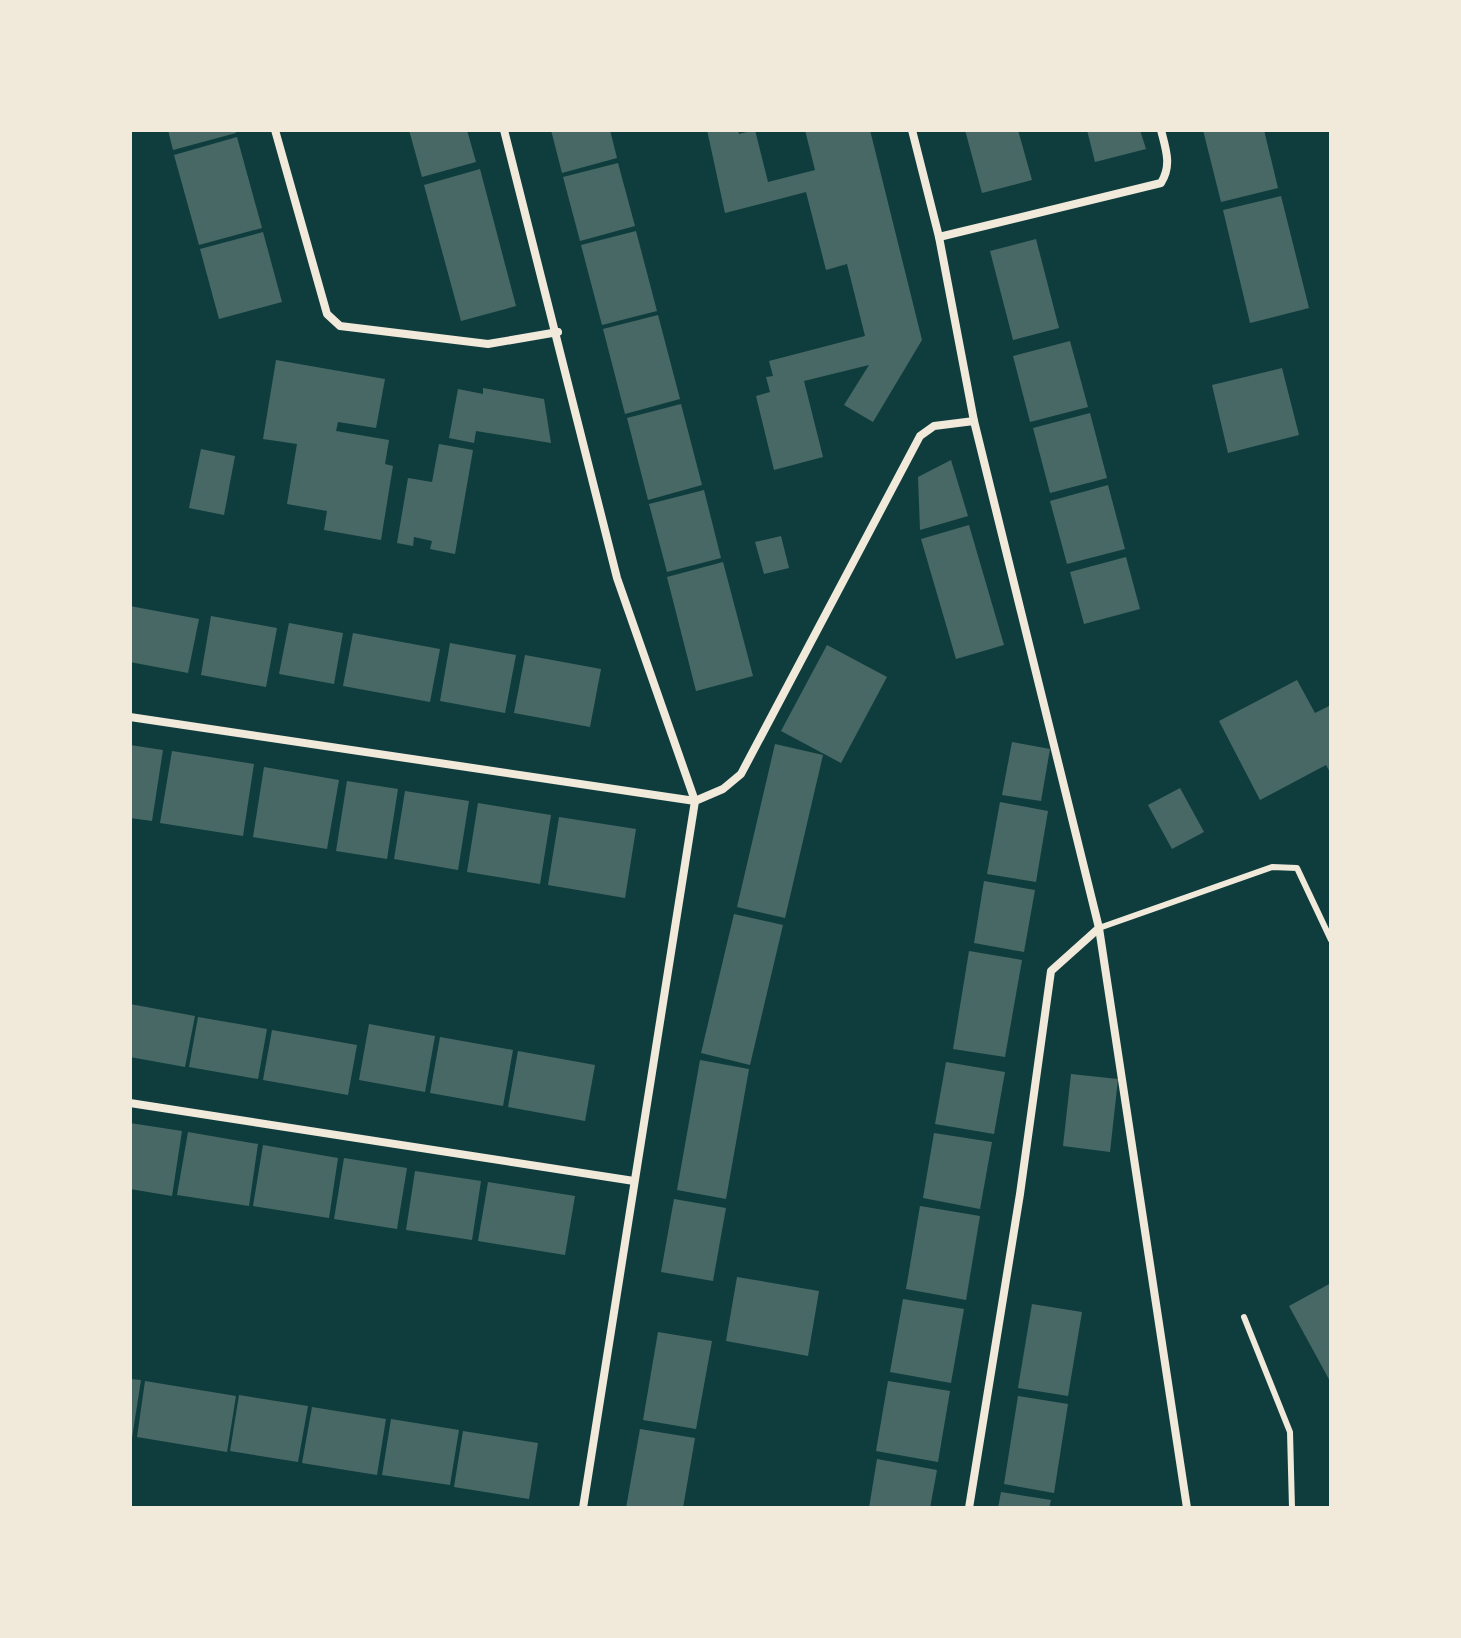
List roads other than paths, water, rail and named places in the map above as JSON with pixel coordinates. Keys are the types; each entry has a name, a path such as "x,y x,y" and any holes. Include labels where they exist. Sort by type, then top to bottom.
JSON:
{"street":[{"path":"275,130 327,314 340,326 488,344 558,332"},
{"path":"504,130 558,332 617,578 695,801 583,1508"},
{"path":"912,130 939,237 974,421 1099,928 1187,1508"},
{"path":"939,237 1161,183 1169,159 1161,130"},
{"path":"130,717 695,801 723,789 741,774 920,436 934,426 974,421"},
{"path":"969,1508 1017,1210 1051,971 1099,928"},
{"path":"130,1103 634,1181"}],"lane":[{"path":"1099,928 1272,867 1297,868 1331,940"},
{"path":"1244,1317 1290,1432 1292,1508"}]}
